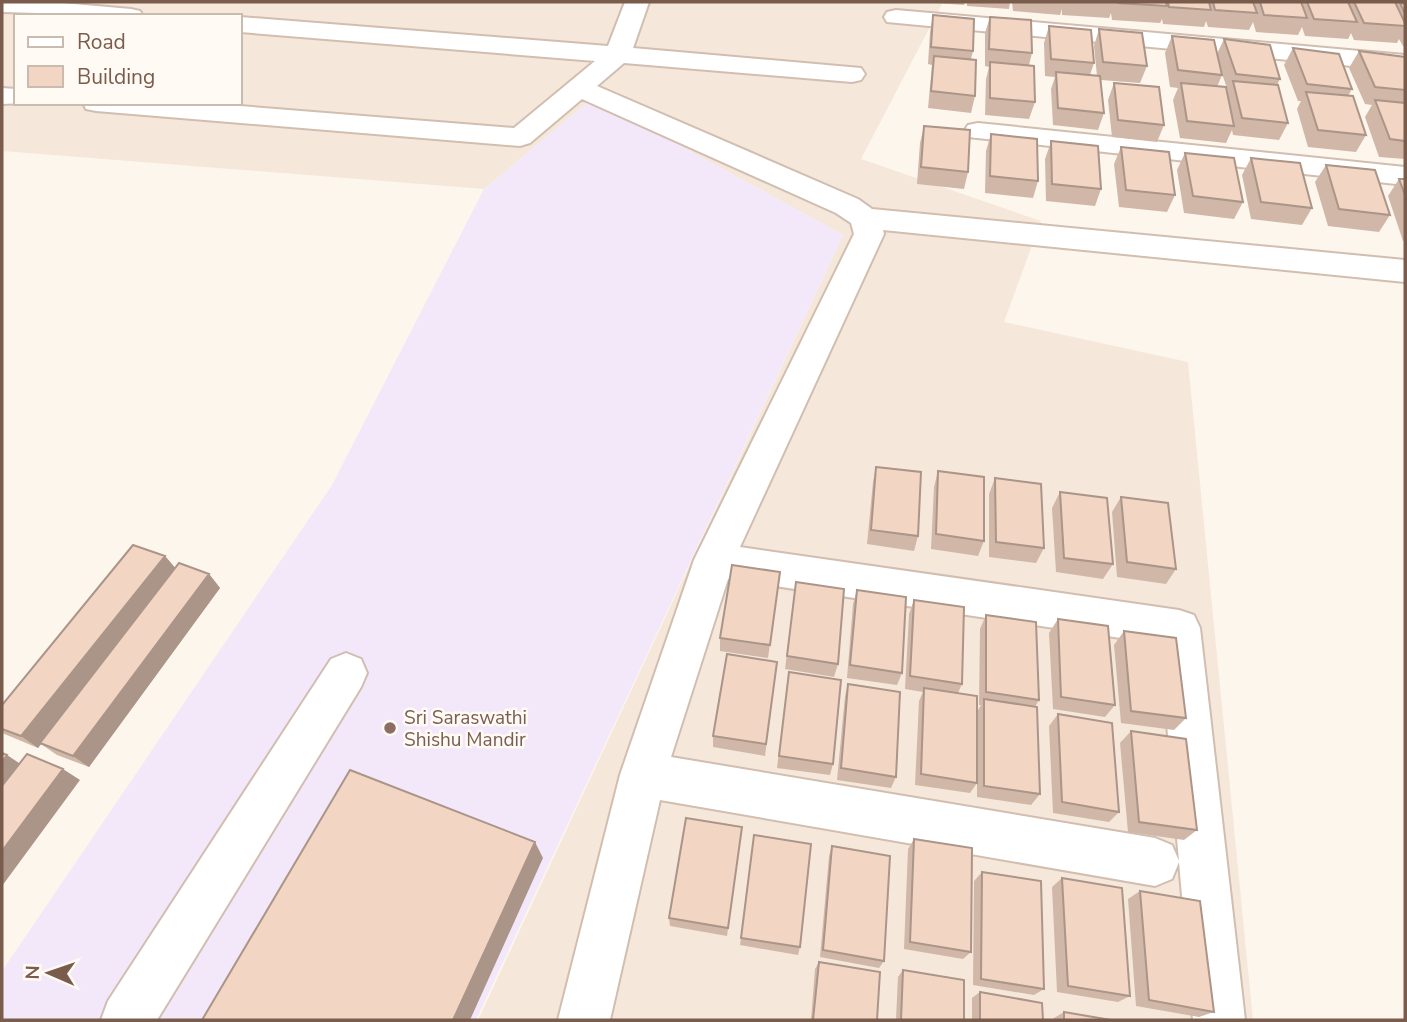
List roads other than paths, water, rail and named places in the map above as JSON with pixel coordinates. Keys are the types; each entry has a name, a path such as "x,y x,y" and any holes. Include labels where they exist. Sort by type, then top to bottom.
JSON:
{"street":[{"path":"121,105 520,137 618,55 637,2"},
{"path":"2,5 108,14"},
{"path":"895,17 1405,63"},
{"path":"242,24 852,74"},
{"path":"579,88 847,206 865,218 1405,271"},
{"path":"978,131 1405,176"},
{"path":"584,1020 643,775 714,560 869,234 865,218"},
{"path":"714,560 1179,628 1219,1020"},
{"path":"127,1020 346,673"},
{"path":"643,775 1155,862"}],"place":[{"name":"Sri Saraswathi Shishu Mandir","path":"390,728"}]}
